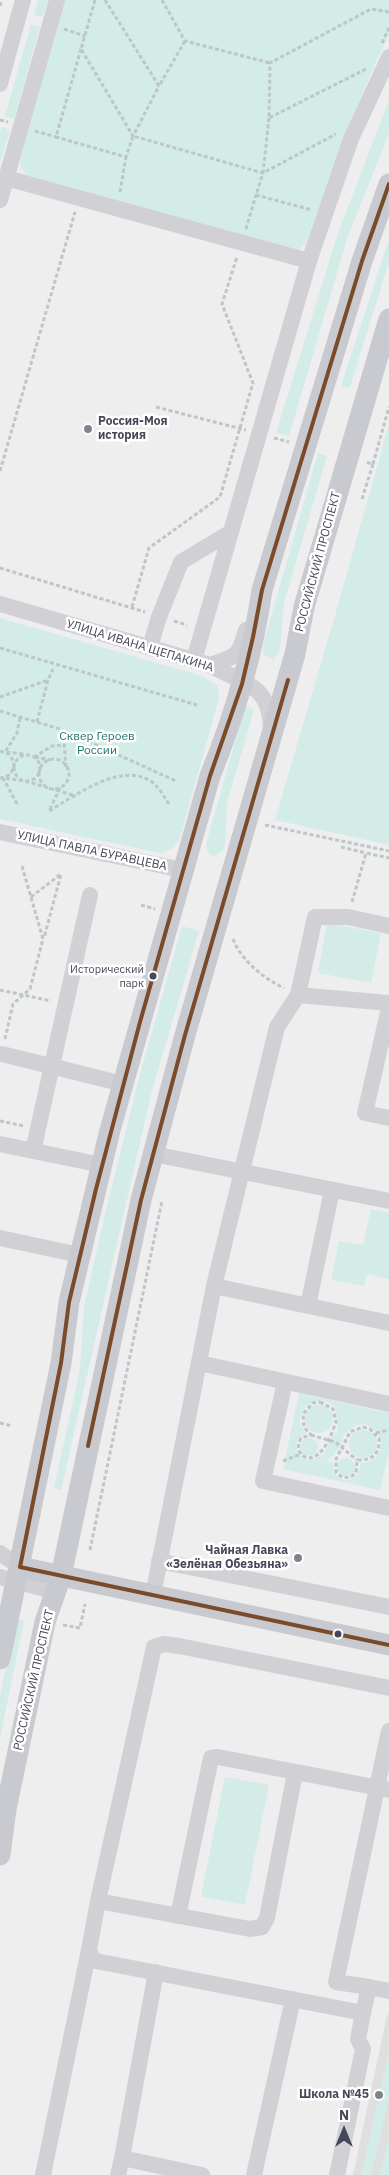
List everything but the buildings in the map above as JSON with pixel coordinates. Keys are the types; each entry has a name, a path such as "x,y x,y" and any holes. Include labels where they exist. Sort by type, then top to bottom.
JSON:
{"main road":[{"path":"1,1650 12,1575 61,1363 69,1302 123,1084 210,776 224,742 256,628 262,590 304,446 362,261 389,184"},
{"name":"РОССИЙСКИЙ ПРОСПЕКТ","path":"0,1855 6,1809 45,1622 59,1584 140,1200 185,1035 295,654 304,607 389,319"},
{"path":"12,1575 59,1584 153,1594 389,1645"}],"street":[{"path":"0,84 23,0"},
{"path":"0,200 57,0"},
{"path":"194,660 309,261 351,139 384,54"},
{"path":"6,178 244,236 309,261"},
{"path":"150,647 159,617 181,562 231,532"},
{"path":"210,665 228,660 238,654 262,590"},
{"name":"УЛИЦА ИВАНА ЩЕПАКИНА","path":"0,604 210,665 228,676 241,680 262,695 271,715 271,736"},
{"name":"УЛИЦА ПАВЛА БУРАВЦЕВА","path":"0,832 183,870"},
{"path":"34,1151 90,896"},
{"path":"153,1594 214,1286 241,1171 277,1026 298,995 315,916 348,917 389,926"},
{"path":"298,995 389,1004"},
{"path":"389,1008 365,1113 389,1118"},
{"path":"2,1054 52,1068 123,1084"},
{"path":"0,1144 102,1165"},
{"path":"153,1154 389,1201"},
{"path":"308,1306 332,1190"},
{"path":"0,1238 80,1255"},
{"path":"214,1286 389,1323"},
{"path":"199,1363 389,1404"},
{"path":"285,1382 264,1481 389,1508"},
{"path":"0,1553 12,1575"},
{"path":"159,1561 389,1607"},
{"path":"42,2175 98,1900 154,1648 164,1644 180,1646 389,1688"},
{"path":"389,1731 382,1789 336,1982 389,1991"},
{"path":"178,1916 211,1758 218,1757 382,1789"},
{"path":"98,1900 250,1930 262,1927 267,1918 295,1772"},
{"path":"89,1950 91,1956 96,1961 363,2013"},
{"path":"118,2175 156,1972"},
{"path":"337,2175 363,2049 358,2039 369,1987"},
{"path":"254,2175 294,1999"},
{"path":"122,2158 202,2175"}],"path":[{"path":"0,6 2,0"},
{"path":"95,0 56,137 126,157"},
{"path":"105,0 159,86"},
{"path":"162,0 185,41 270,63 371,9 389,12"},
{"path":"384,54 389,28"},
{"path":"128,195 118,192 133,136 185,41"},
{"path":"81,49 133,136 264,173 341,132 338,140"},
{"path":"132,607 149,548 220,497 253,383 222,304 264,173 270,118 270,63"},
{"path":"270,118 372,66 368,74"},
{"path":"256,195 316,212"},
{"path":"0,471 76,208"},
{"path":"237,226 244,236"},
{"path":"244,236 254,231"},
{"path":"156,407 304,446"},
{"path":"362,499 389,407"},
{"path":"347,458 373,464"},
{"path":"0,568 132,607 152,615"},
{"path":"168,620 195,627"},
{"path":"0,648 197,705"},
{"path":"37,722 48,680 53,669"},
{"path":"0,697 48,680"},
{"path":"0,711 63,730 176,781"},
{"path":"5,752 17,732 20,718"},
{"path":"63,730 68,778 59,790 49,811 107,779 134,776 148,780 157,786 169,804"},
{"path":"34,756 52,746 63,744 65,748"},
{"path":"0,751 60,761 66,767"},
{"path":"5,752 12,758 15,774 25,781 32,780 37,776 46,762 50,760"},
{"path":"2,778 8,775 18,758 27,755"},
{"path":"34,756 40,765 42,783 59,790"},
{"path":"2,778 25,781 76,796"},
{"path":"2,778 17,804"},
{"path":"264,824 389,851"},
{"path":"341,847 389,858"},
{"path":"348,917 366,853"},
{"path":"22,866 43,939"},
{"path":"2,1054 13,1004 30,989 61,874 31,897"},
{"path":"229,945 232,936 235,946 270,982 298,995"},
{"path":"0,990 66,1005"},
{"path":"0,1121 38,1129"},
{"path":"90,1550 163,1195"},
{"path":"311,1435 301,1438 298,1442 299,1452 307,1458 316,1456 328,1440 336,1422 333,1409 327,1404 313,1404 303,1414 304,1427 311,1435 328,1440 342,1448 357,1460 372,1458 377,1453 379,1439 376,1433 370,1429 356,1428 350,1433 342,1448 336,1459 334,1467 339,1476 348,1478 352,1476 358,1468 357,1460"},
{"path":"0,1423 12,1426"},
{"path":"376,1433 389,1430"},
{"path":"61,1625 80,1628 85,1604"}],"shaded area":[{"name":"Школа №45","path":"387,2015 389,2015 389,2175 353,2175"}],"green space":[{"path":"38,0 48,0 43,17 34,15"},
{"path":"65,0 389,0 389,36 377,59 346,133 306,243 299,250 26,175 21,167 20,159"},
{"path":"31,24 40,27 14,119 5,116"},
{"path":"389,100 389,133 347,239 289,436 276,433 338,233"},
{"path":"2,127 10,130 0,163 0,133"},
{"path":"389,239 389,262 350,387 342,387 342,383"},
{"path":"389,424 389,845 275,820"},
{"path":"318,453 327,456 284,603 280,650 273,660 263,654 263,645"},
{"name":"Сквер Героев России","path":"0,618 202,676 217,685 219,698 179,841 171,849 160,853 0,819"},
{"path":"248,707 254,710 227,803 225,843 223,851 214,856 209,854 206,844 244,710"},
{"path":"327,923 381,933 371,983 318,973"},
{"path":"182,926 199,931 151,1094 61,1490 54,1488 80,1369 84,1307 139,1078"},
{"path":"371,1209 389,1213 389,1279 367,1274 364,1286 331,1280 339,1241 363,1245"},
{"path":"299,1393 389,1413 389,1451 380,1490 283,1469","holes":["320,1400 327,1402 335,1408 338,1430 333,1434 322,1458 321,1454 311,1460 301,1457 296,1448 299,1437 306,1433 302,1428 300,1417 309,1404","363,1424 371,1428 381,1439 380,1453 369,1462 360,1463 356,1476 343,1480 334,1473 333,1462 326,1462 338,1450 344,1434 355,1426"]},
{"path":"319,1405 329,1409 333,1419 329,1429 319,1433 309,1429 305,1419 309,1409"},
{"path":"363,1430 373,1434 377,1444 373,1454 363,1458 353,1454 349,1444 353,1434"},
{"path":"309,1438 315,1441 318,1447 315,1453 309,1456 303,1453 300,1447 303,1441"},
{"path":"346,1458 352,1461 355,1467 352,1473 346,1476 340,1473 337,1467 340,1461"},
{"path":"16,1619 24,1621 0,1738 0,1696"},
{"path":"225,1777 269,1785 245,1905 201,1896"},
{"path":"389,2050 389,2099 371,2175 361,2175"},
{"path":"389,2136 389,2175 380,2175"}],"transit line":[{"path":"389,184 362,261 262,590 242,684 210,776 140,1022 96,1189 69,1302 61,1363 20,1567 389,1645"},
{"path":"88,1446 141,1200 185,1035 288,680"}],"place":[{"name":"Россия-Моя история","path":"88,429"},
{"name":"Исторический парк","path":"153,976"},
{"name":"Чайная Лавка «Зелёная Обезьяна»","path":"298,1558"},
{"name":"Школа №45","path":"379,2095"}]}
